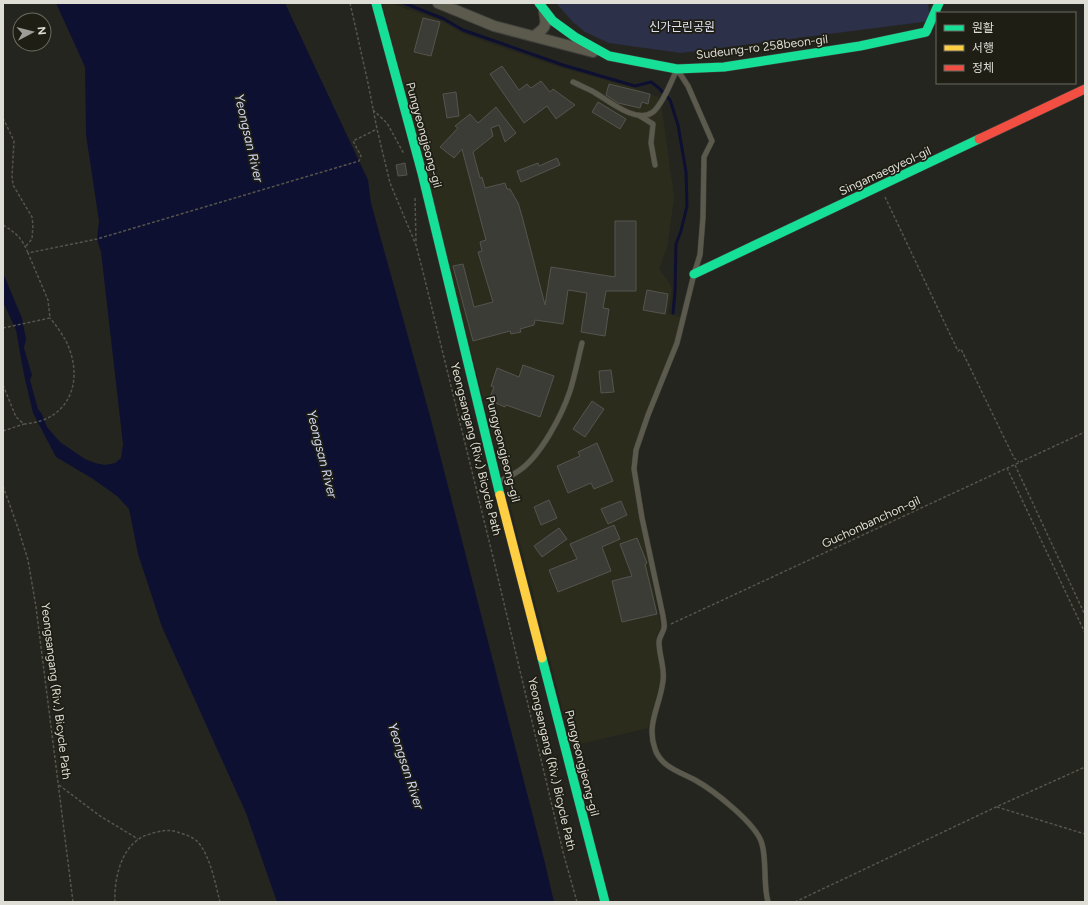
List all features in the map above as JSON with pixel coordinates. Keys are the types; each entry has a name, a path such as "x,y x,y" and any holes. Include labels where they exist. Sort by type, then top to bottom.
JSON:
{"street":[{"name":"Pungyeongjeong-gil","path":"376,3 422,173 497,482 605,902"},
{"path":"438,3 494,26 609,56"},
{"name":"Sudeung-ro 258beon-gil","path":"541,6 552,21 575,37 609,56 678,69 724,67 860,46 926,32 939,3"},
{"path":"534,36 543,30 546,22 541,6"},
{"name":"Singamaegyeol-gil","path":"694,274 1085,89"}],"lane":[{"path":"640,116 653,112 662,101 678,69 688,86 712,141 704,157 700,255 677,343 648,415 635,456 634,469 642,518 663,616 664,628 659,642 664,670 663,683 651,728 651,738 658,757 665,764 696,781 725,801 749,823 756,832 762,844 768,902"},
{"path":"573,82 593,91 614,106 640,116 653,124 651,143 655,165"},
{"path":"497,482 520,470 538,450 553,429 570,391 582,343"}],"path":[{"name":"Yeongsangang (Riv.) Bicycle Path","path":"350,3 390,183 416,245 447,366 563,852 577,902"},
{"path":"373,110 387,123 407,159"},
{"path":"3,118 14,141 12,176 13,185 32,217 32,239 26,246"},
{"path":"28,253 97,239 359,162 361,156 353,141 377,130"},
{"path":"880,186 958,351 961,349 1014,458 1019,462"},
{"path":"415,192 416,245"},
{"path":"3,225 14,232 26,246 48,300 50,318 66,340 74,374 71,393 64,406 53,415 36,422 24,424 3,431"},
{"path":"3,328 50,318"},
{"path":"3,385 16,417 24,424"},
{"name":"Guchonbanchon-gil","path":"664,628 1085,432"},
{"path":"1014,465 1085,615"},
{"path":"1007,468 1085,633"},
{"name":"Yeongsangang (Riv.) Bicycle Path","path":"3,486 28,560 36,607 73,902"},
{"path":"795,902 996,807 1085,767"},
{"path":"59,785 100,816 138,839"},
{"path":"996,807 1085,834"},
{"path":"115,902 114,890 119,866 129,849 138,839 166,830 185,834 197,841 203,849 209,864 220,902"}],"shaded area":[{"path":"382,3 390,3 442,21 462,33 562,68 635,88 658,97 662,110 674,198 667,248 659,269 672,289 668,314 680,317 675,342 633,449 631,469 639,518 661,627 657,635 656,642 661,671 660,683 648,728 572,746"}],"green space":[{"name":"신가근린공원","path":"556,3 928,3 930,21 681,53 609,43 585,32 573,22"}],"water":[{"name":"Yeongsan River","path":"56,3 285,3 368,180 371,203 430,416 554,902 277,902 246,813 162,627 138,554 129,509 117,496 93,479 56,457 33,413 16,330 3,302 3,273 22,318 26,339 24,348 32,375 30,380 38,409 42,414 47,427 60,442 85,459 105,465 115,463 121,458 123,444 101,252 97,239 99,221 86,135 85,67"}],"building":[{"path":"423,18 440,22 431,56 414,52"},
{"path":"502,66 519,90 527,84 531,88 541,81 550,92 553,89 575,105 556,119 547,106 524,123 490,74"},
{"path":"609,84 650,94 648,104 642,102 640,108 618,103 606,95"},
{"path":"456,92 459,116 447,118 443,94"},
{"path":"598,102 626,119 620,129 592,112"},
{"path":"496,107 516,133 505,142 499,125 491,128 493,136 473,152 480,178 482,177 485,188 505,183 507,189 510,189 518,203 545,305 551,267 615,277 615,221 636,221 636,291 606,291 603,308 609,309 605,336 581,332 587,293 568,290 563,324 535,320 534,325 520,329 521,332 511,334 510,331 473,341 453,266 463,264 474,307 493,302 478,252 482,251 480,242 486,240 462,149 454,158 440,147 458,128 455,126 470,114 478,123"},
{"path":"557,158 560,165 521,182 517,171 538,163 539,166"},
{"path":"405,163 407,175 398,176 396,165"},
{"path":"647,290 668,294 665,314 643,310"},
{"path":"523,365 554,376 540,417 506,405 505,407 489,400 494,387 491,386 497,368 519,377"},
{"path":"611,370 614,392 601,393 599,371"},
{"path":"592,401 604,409 585,437 573,429"},
{"path":"597,443 613,481 594,489 591,483 568,493 557,466 580,456 578,452"},
{"path":"549,500 557,518 541,525 534,507"},
{"path":"621,501 627,515 608,524 601,509"},
{"path":"614,525 620,539 602,547 611,571 558,592 549,570 577,559 570,544"},
{"path":"559,528 567,539 542,557 534,546"},
{"path":"637,538 647,563 645,564 657,614 622,622 612,581 632,576 620,544"}],"waterway":[{"path":"404,3 444,19 463,30 563,65 635,86 651,82 670,100 678,125 686,172 687,206 676,244 673,313"}],"traffic: fast":[{"path":"376,3 422,173 500,495"},
{"path":"539,3 553,21 575,37 609,56 677,69 724,67 860,46 926,32 939,3"},
{"path":"694,274 979,139"},
{"path":"542,658 605,902"}],"traffic: slow":[{"path":"500,495 542,658"}],"traffic: jam":[{"path":"979,139 1085,89"}]}
